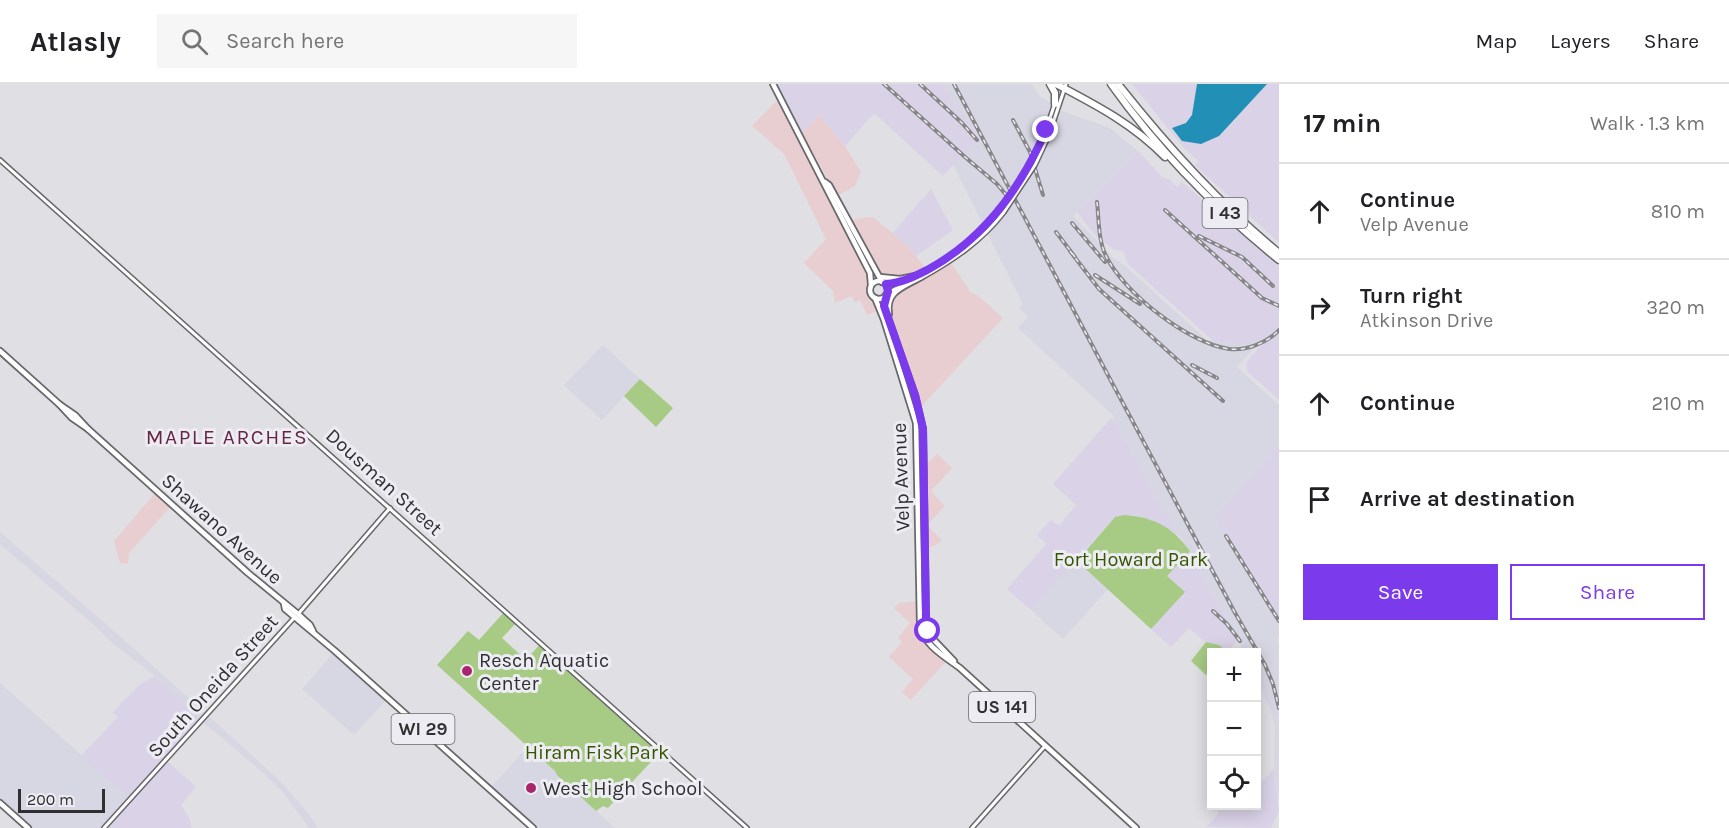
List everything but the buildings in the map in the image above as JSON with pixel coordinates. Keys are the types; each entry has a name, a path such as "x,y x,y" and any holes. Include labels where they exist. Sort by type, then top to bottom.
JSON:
{"highway":[{"path":"1050,84 1054,89 1055,104"},
{"name":"I 43","path":"1111,84 1175,161 1220,208 1279,260"},
{"name":"I 43","path":"1118,84 1175,161 1279,253"},
{"path":"1061,85 1132,127 1175,161"}],"main road":[{"path":"773,84 825,182 829,185 883,281 886,294 881,298 874,298 870,292 870,273 824,187 825,182"},
{"path":"871,285 876,281 915,276"},
{"path":"890,320 888,306 891,297 921,277"},
{"name":"Velp Avenue","path":"886,294 884,306 919,409 923,429 923,626"},
{"name":"Velp Avenue","path":"874,298 884,321 916,423 923,626"},
{"name":"Shawano Avenue","path":"0,351 72,418 88,429 296,616 310,625 313,631 533,828"},
{"name":"US 141","path":"923,626 960,668 1136,828"},
{"path":"0,803 28,828"}],"street":[{"path":"883,281 899,283 915,276 964,246 1002,210 1029,167 1046,130 1061,85"},
{"path":"886,294 943,265 969,247 1002,210 1035,165 1049,135 1061,85"},
{"name":"Dousman Street","path":"0,160 747,828"},
{"name":"South Oneida Street","path":"104,828 296,616 390,508"},
{"path":"972,828 1045,746"}],"shaded area":[{"path":"775,84 942,84 975,131 976,140 943,176 874,113 845,146 819,115 800,135"},
{"path":"942,84 1031,84 1040,96 1062,111 1110,128 1138,151 1073,216 1114,259 1123,264 1207,340 1244,344 1261,341 1237,367 1279,405 1279,445 1214,517 1279,630 1277,640 1279,644 1279,801 1274,768 1275,725 1261,688 1261,648 1242,648 1113,415 1018,328 1028,317 1019,308 1023,304 953,165 976,140 975,131"},
{"path":"1132,84 1279,84 1279,243 1195,165 1199,162 1184,148"},
{"path":"779,98 800,135 819,115 845,146 861,172 855,186 837,196 810,147 801,137 870,273 870,292 880,310 867,315 860,300 854,302 852,296 835,303 833,291 804,263 826,239 784,154 752,126"},
{"path":"1138,151 1163,178 1169,179 1177,187 1182,182 1279,267 1279,400 1248,372 1246,367 1248,360 1263,343 1261,341 1244,344 1213,341 1128,264 1123,251 1114,250 1096,236 1077,212"},
{"path":"931,189 953,230 916,256 907,245 892,234"},
{"path":"874,218 907,245 927,270 909,278 880,277 850,220"},
{"path":"950,261 971,293 977,295 1003,318 919,409 890,320 888,307 893,294"},
{"path":"603,345 640,379 602,420 564,385"},
{"path":"1111,418 1178,535 1152,520 1138,516 1115,517 1031,610 1007,589 1046,544 1037,535 1051,520 1059,526 1076,505 1053,484"},
{"path":"1279,445 1279,630 1214,517"},
{"path":"937,454 952,468 931,491 945,506 927,525 942,541 926,548 924,466"},
{"path":"157,491 172,505 129,553 128,564 120,563 114,541"},
{"path":"0,532 278,779 309,814 318,828 309,828 283,792 260,770 202,721 155,676 111,642 0,544"},
{"path":"1190,551 1238,640 1231,648 1222,648 1204,641 1189,628 1171,647 1151,629 1185,592 1166,576"},
{"path":"1077,561 1108,589 1063,639 1031,610"},
{"path":"921,601 920,624 925,638 948,659 911,700 902,692 913,679 889,657 902,642 898,638 910,623 894,608 899,603"},
{"path":"335,651 388,698 354,735 302,689"},
{"path":"155,676 202,721 167,761 196,787 181,805 192,828 104,828 82,755 118,717 113,713 115,710 139,685"},
{"path":"0,683 131,799 104,828 28,828 0,803"},
{"name":"West High School","path":"528,747 615,828 533,828 489,789"},
{"path":"1274,768 1279,812 1271,828 1206,827 1219,813 1216,810 1261,810 1261,783"}],"green space":[{"path":"640,379 673,408 656,427 624,396"},
{"name":"Fort Howard Park","path":"1124,515 1145,518 1162,525 1190,551 1167,576 1185,592 1151,629 1077,561 1115,517"},
{"name":"Hiram Fisk Park","path":"505,611 517,622 502,638 526,660 541,643 661,751 608,808 603,806 596,811 437,665 468,631 479,640"},
{"path":"1206,642 1222,648 1207,648 1206,675 1191,661"}],"water":[{"path":"1197,84 1267,84 1219,136 1201,144 1182,141 1172,128 1186,123 1192,115"}],"railway":[{"path":"884,84 997,184 1007,196"},
{"path":"920,84 977,140"},
{"path":"954,84 1234,611 1265,665 1279,708"},
{"path":"1013,120 1030,152 1043,195"},
{"path":"1097,202 1100,236 1106,256 1127,285 1142,300 1177,327 1213,345 1229,349 1242,349 1256,345 1269,339 1279,330"},
{"path":"1165,210 1262,298 1279,306"},
{"path":"1072,223 1105,262"},
{"path":"1056,232 1075,257"},
{"path":"1199,236 1242,257 1273,286"},
{"path":"1070,251 1099,289 1223,401"},
{"path":"1095,275 1140,304"},
{"path":"1192,365 1217,378"},
{"path":"1226,536 1279,621"},
{"path":"1213,611 1240,641"}],"place":[{"name":"Resch Aquatic Center","path":"467,671"},
{"name":"West High School","path":"531,788"}],"district":[{"name":"MAPLE ARCHES","path":"227,437"}],"route":[{"path":"928,631 926,626 923,429 915,395 884,306 888,291 886,284 903,282 933,267 980,232 1013,193 1036,153 1046,130"}]}
